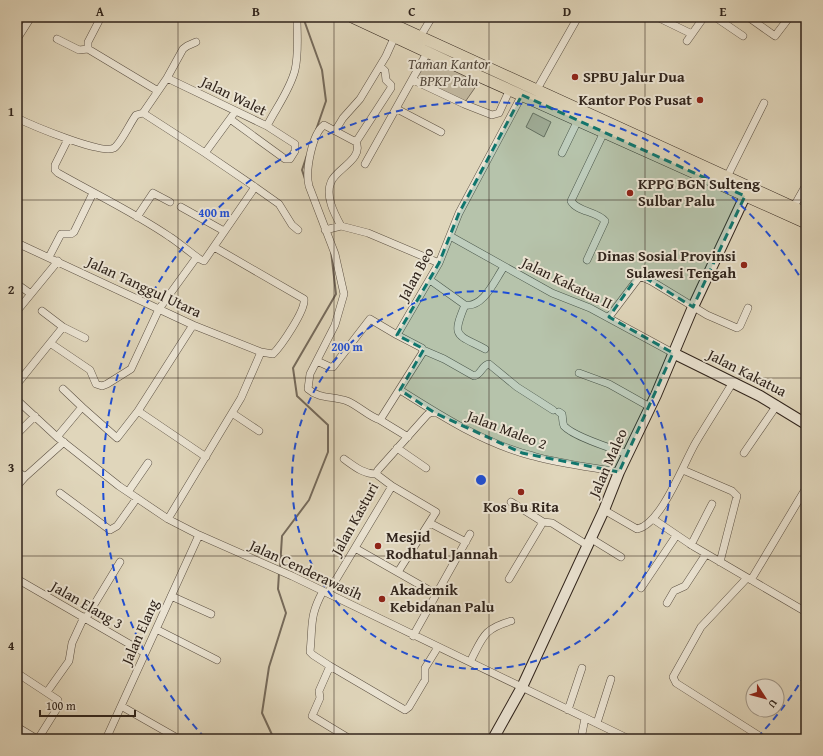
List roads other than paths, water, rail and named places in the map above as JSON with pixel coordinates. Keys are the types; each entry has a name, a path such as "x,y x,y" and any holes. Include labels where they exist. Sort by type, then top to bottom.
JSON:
{"main road":[{"path":"352,17 393,31 420,37 806,213"},
{"path":"377,17 393,31 428,51 806,223"}],"street":[{"path":"17,39 31,17"},
{"path":"88,49 88,42 101,17"},
{"name":"Jalan Walet","path":"166,78 267,126 281,102 295,70 297,52 296,17"},
{"path":"420,37 432,17"},
{"path":"536,91 578,17"},
{"path":"657,17 692,34"},
{"path":"687,41 704,17"},
{"path":"715,17 743,36"},
{"path":"748,17 776,36 788,18"},
{"path":"335,131 343,118 360,99 380,66 393,31"},
{"path":"57,39 79,50 88,49 158,91"},
{"path":"17,118 38,128 68,139 107,150 113,149 136,115 144,113 183,50 187,46 196,42"},
{"path":"365,164 428,51"},
{"path":"340,226 332,206 329,189 334,176 341,171 356,153 356,142 391,88 386,80 385,71 380,66"},
{"path":"413,80 492,116 500,113 510,89"},
{"name":"Jalan Beo","path":"397,335 439,263 459,213 522,95"},
{"path":"727,177 764,103"},
{"path":"397,109 441,132"},
{"path":"205,153 235,112"},
{"path":"144,113 255,186 279,204 292,225 298,230"},
{"path":"230,119 285,159 290,159 295,151 295,144 267,126"},
{"path":"562,153 578,120"},
{"path":"356,142 326,125 322,126 308,162 308,186 335,254 344,294 335,325 316,361 308,383 308,388 311,392 323,397 345,401 408,437"},
{"path":"587,260 605,221 601,217 575,205 571,201 604,132"},
{"path":"68,139 55,165 55,170 58,173 137,217 188,248 196,258 204,261 255,186"},
{"path":"793,208 806,185"},
{"path":"49,257 60,234 71,234 74,232 94,193"},
{"path":"137,217 153,193 170,202"},
{"name":"Jalan Maleo","path":"493,739 522,687 604,510 619,472 650,407 693,307 745,196"},
{"path":"181,207 224,231"},
{"path":"325,230 340,226 368,233 439,263"},
{"name":"Jalan Kakatua II","path":"450,236 552,293 584,305 673,353"},
{"name":"Jalan Tanggul Utara","path":"17,243 159,309 192,327 259,355"},
{"path":"168,519 241,398 259,355 270,355 276,352 304,305 304,299 214,247"},
{"path":"50,343 90,370 94,381 102,386 131,369 159,309 196,258"},
{"path":"17,311 58,261"},
{"path":"430,280 465,305 474,305 484,297 504,267"},
{"path":"609,318 640,276 651,281 710,317 737,328 740,326 748,308"},
{"path":"17,284 31,294"},
{"path":"465,305 457,327 457,332 462,337 485,349"},
{"path":"42,311 63,327 85,338"},
{"path":"316,361 333,367 370,319 423,350 444,359 474,376 479,375 485,365 489,364 517,387 562,414 564,425 568,428 591,441 628,454"},
{"path":"17,384 63,327"},
{"path":"63,389 117,438 138,411 192,327"},
{"path":"380,420 400,390 423,350"},
{"name":"Jalan Kakatua","path":"673,353 777,405 806,424"},
{"path":"578,372 609,384 650,407"},
{"path":"604,510 637,529 646,526 653,519 683,470 696,441 733,382"},
{"name":"Jalan Maleo 2","path":"400,390 435,413 482,437 522,453 563,463 619,472"},
{"name":"Jalan Cenderawasih","path":"17,400 57,437 128,492 168,519 198,535 292,576 413,636 629,739"},
{"path":"744,453 777,405"},
{"path":"57,437 82,407"},
{"path":"138,411 206,457"},
{"name":"Jalan Kasturi","path":"330,666 310,652 314,607 355,548 392,486 376,474 427,415 430,412 435,413"},
{"path":"232,413 259,431"},
{"path":"17,434 35,416"},
{"path":"17,486 64,442"},
{"path":"397,448 426,468"},
{"path":"344,459 361,471 369,474 376,474"},
{"path":"128,492 148,463"},
{"path":"17,470 25,477"},
{"path":"683,470 732,491 738,496 720,562"},
{"path":"392,486 435,510 436,513 398,572"},
{"path":"764,739 676,683 673,677 698,631 749,579 806,488"},
{"path":"60,493 110,530 117,526 137,498"},
{"path":"511,502 544,522 552,523 621,557"},
{"path":"691,545 712,504"},
{"path":"653,519 691,545 806,612"},
{"path":"430,522 466,542"},
{"path":"509,579 544,522"},
{"path":"413,636 470,534"},
{"name":"Jalan Elang","path":"106,739 198,535"},
{"path":"641,588 680,538"},
{"path":"355,548 436,594"},
{"path":"667,603 674,592 685,586 706,554"},
{"path":"47,692 69,661 72,643 85,618 120,562"},
{"name":"Jalan Elang 3","path":"17,579 145,653"},
{"path":"170,596 211,614"},
{"path":"470,662 485,634 490,629 511,621"},
{"path":"156,629 217,660"},
{"path":"350,739 312,716 320,698 319,691 330,666 405,710 409,707 425,680 425,668 438,647"},
{"path":"568,710 582,668"},
{"path":"17,672 58,700 58,705 38,739 17,727"},
{"path":"597,723 611,679"},
{"path":"121,706 179,739"},
{"path":"581,739 585,718"}],"waterway":[{"path":"305,17 304,20 322,70 326,101 316,130"},
{"path":"305,179 302,170 307,155"},
{"path":"280,568 282,536 309,500 328,452 328,425 297,396 293,368 336,294 331,251"},
{"path":"274,739 262,713 269,667 286,613 278,589 279,573"}],"place":[{"name":"SPBU Jalur Dua","path":"575,77"},
{"name":"Kantor Pos Pusat","path":"700,100"},
{"name":"KPPG BGN Sulteng Sulbar Palu","path":"630,193"},
{"name":"Dinas Sosial Provinsi Sulawesi Tengah","path":"744,265"},
{"name":"Kos Bu Rita","path":"521,492"},
{"name":"Mesjid Rodhatul Jannah","path":"378,546"},
{"name":"Akademik Kebidanan Palu","path":"382,599"}],"park label":[{"name":"Taman Kantor BPKP Palu","path":"449,72"}]}
